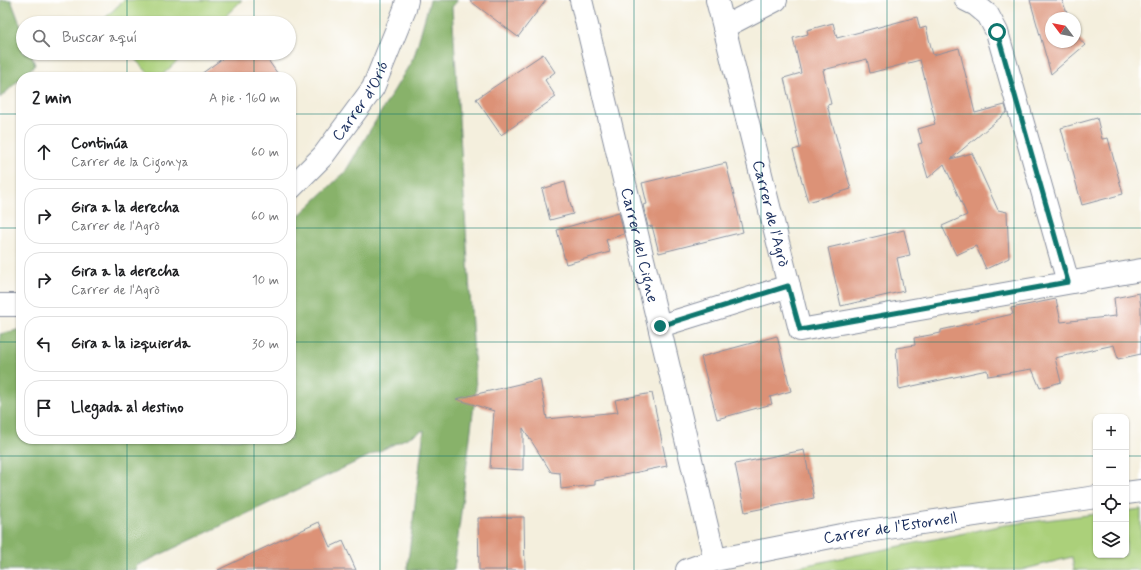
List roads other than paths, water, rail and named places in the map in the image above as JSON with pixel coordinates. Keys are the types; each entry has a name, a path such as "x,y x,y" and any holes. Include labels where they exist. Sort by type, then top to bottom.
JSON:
{"street":[{"name":"Carrer d'Orió","path":"296,183 323,156 373,88 405,9 407,0"},
{"name":"Carrer del Cigne","path":"581,0 715,560"},
{"name":"Carrer de l'Agrò","path":"717,0 800,330 1141,270"},
{"path":"724,27 776,0"},
{"path":"966,0 976,5 988,15 997,32 1068,282"},
{"path":"660,326 788,286"},
{"path":"0,305 16,305"},
{"path":"1129,493 1141,491"},
{"name":"Carrer de l'Estornell","path":"687,570 715,560 841,535 1093,497"}]}
